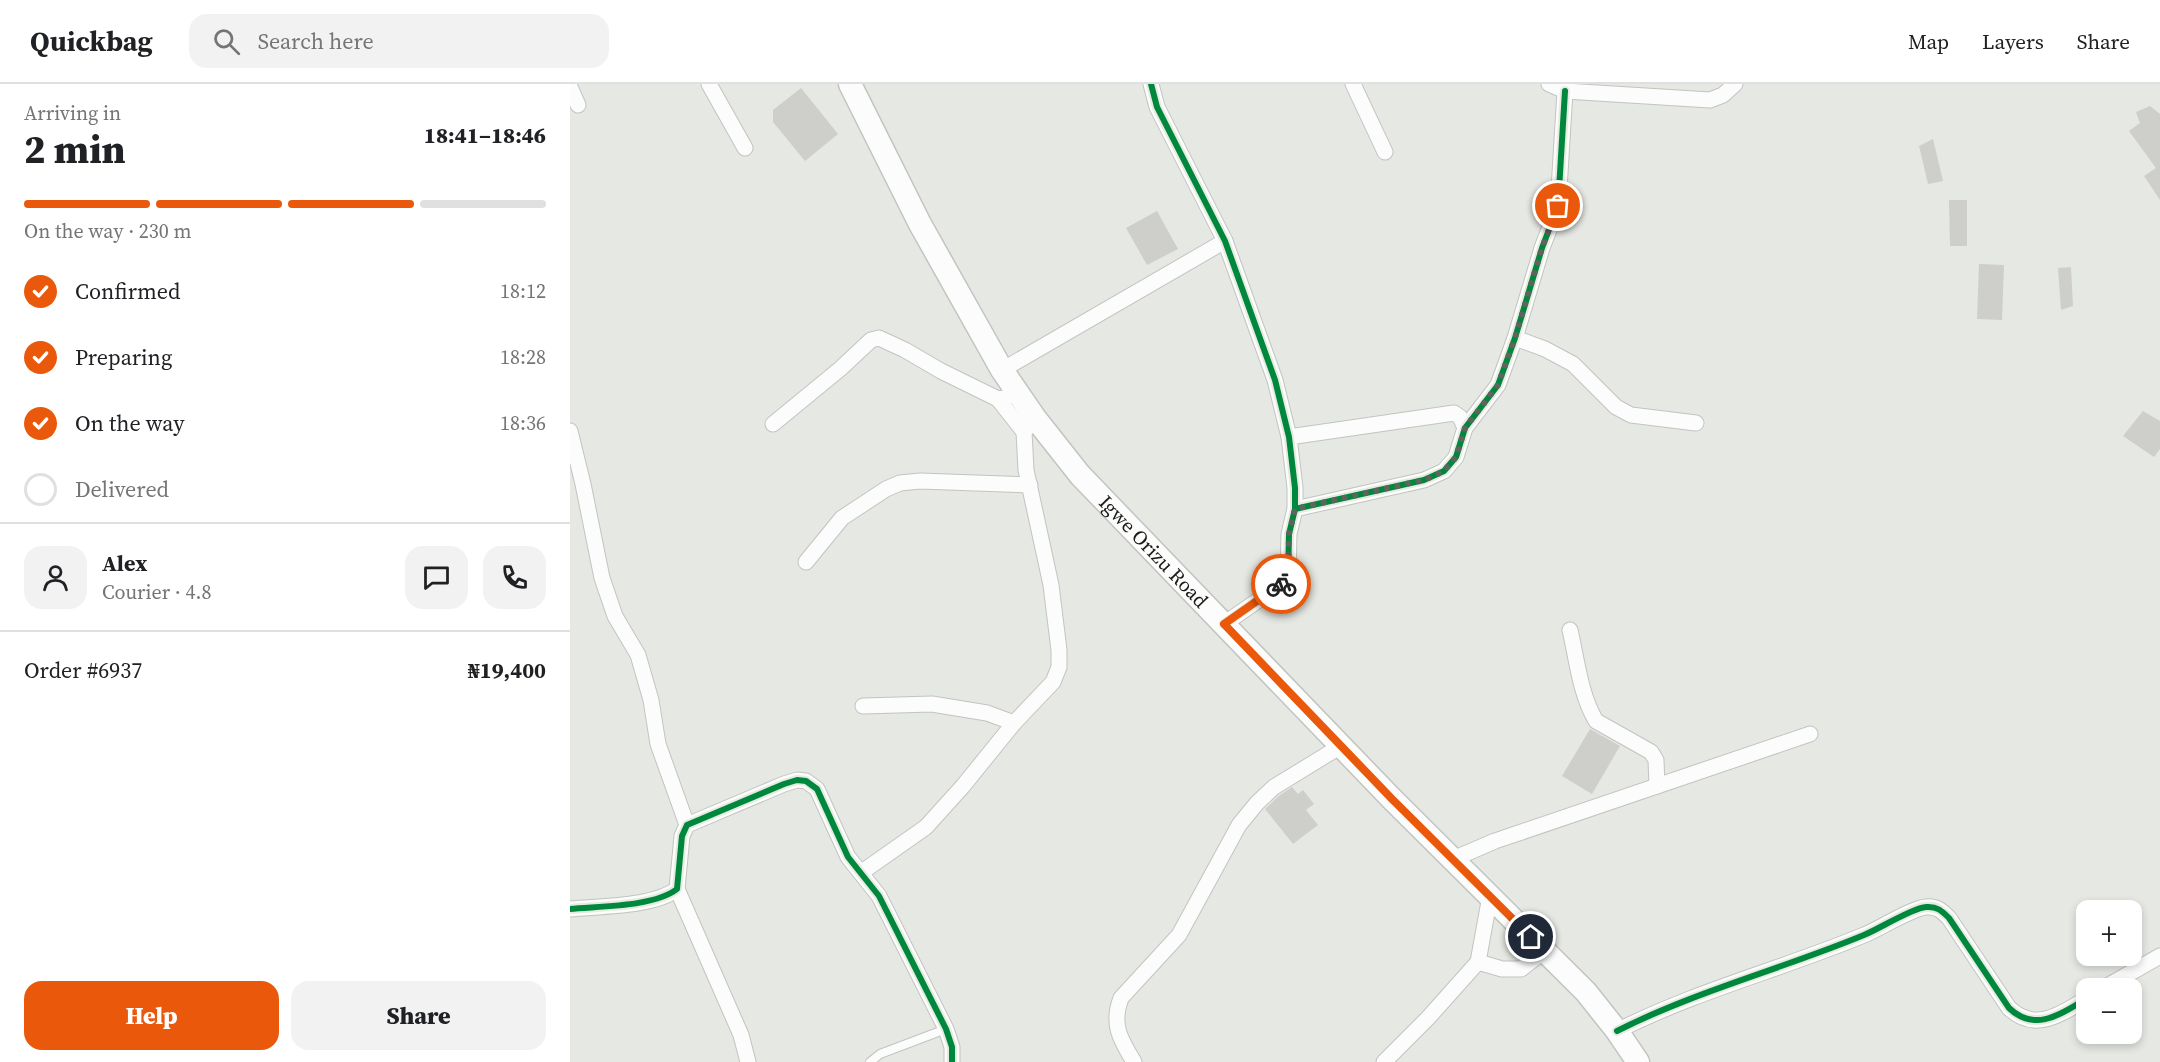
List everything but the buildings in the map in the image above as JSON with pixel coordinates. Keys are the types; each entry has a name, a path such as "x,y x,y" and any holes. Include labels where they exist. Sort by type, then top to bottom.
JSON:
{"main road":[{"name":"Igwe Orizu Road","path":"850,84 920,224 1002,370 1007,395 1029,425 1341,746 1545,950 1586,993 1617,1031 1638,1062"}],"street":[{"path":"709,84 745,148"},
{"path":"1151,84 1158,107 1225,241 1275,380 1288,437 1295,488 1295,509 1289,534 1288,577 1224,624"},
{"path":"1353,84 1385,152"},
{"path":"1549,84 1565,91 1710,100 1723,95 1736,84"},
{"path":"570,87 578,105"},
{"path":"1295,509 1424,480 1444,471 1456,457 1465,428 1498,385 1515,338 1542,248 1558,206 1565,91"},
{"path":"1002,370 1225,241"},
{"path":"773,424 840,369 871,340 879,338 941,371 1007,395"},
{"path":"1515,338 1545,349 1573,364 1616,407 1631,415 1696,423"},
{"path":"1288,437 1445,413 1454,413 1460,417 1465,428"},
{"path":"862,873 926,827 1014,723 1053,682 1059,667 1051,585 1026,470 1029,425"},
{"path":"570,431 602,578 615,616 638,655 651,700 658,744 687,825"},
{"path":"806,562 842,518 886,489 900,483 920,481 1030,485"},
{"path":"1570,630 1590,712 1596,721 1645,747 1651,753 1656,760 1657,786"},
{"path":"863,706 932,704 987,713 1014,723"},
{"path":"1453,859 1495,841 1810,734"},
{"path":"1134,1062 1116,1026 1116,1010 1121,998 1179,935 1239,825 1257,802 1274,787 1341,746"},
{"path":"748,1062 741,1035 677,890 682,836 687,825 797,780 806,781 817,789 848,858 879,896 946,1029 952,1047 952,1062"},
{"path":"570,909 651,901 667,897 677,890"},
{"path":"1384,1062 1478,963 1490,896"},
{"path":"1617,1031 1654,1012 1864,935 1926,907 1940,909 1949,918 2009,1008 2019,1017 2036,1020 2057,1016 2076,1005"},
{"path":"1478,963 1502,969 1521,969 1545,950"},
{"path":"2122,978 2160,956"}],"lane":[{"path":"870,1062 880,1054 946,1029"}],"cycle path":[{"path":"1151,84 1157,107 1225,241 1275,380 1289,437 1295,509 1289,534 1288,577 1224,624"},
{"path":"1295,509 1424,480 1444,471 1456,457 1465,428 1498,385 1515,338 1542,248 1558,206 1565,91"},
{"path":"570,909 626,905 667,895 677,889 682,836 687,825 784,784 797,780 806,781 817,789 848,857 879,896 946,1029 952,1047 952,1062"},
{"path":"1617,1031 1677,1004 1864,935 1926,907 1939,909 1949,918 2009,1008 2019,1015 2038,1020 2058,1015 2076,1005"}],"way so far":[{"path":"1281,584 1288,577 1289,534 1295,509 1424,480 1444,471 1456,457 1465,428 1498,385 1515,338 1542,248 1558,206"}],"route":[{"path":"1281,584 1224,624 1392,799 1531,937"}]}
